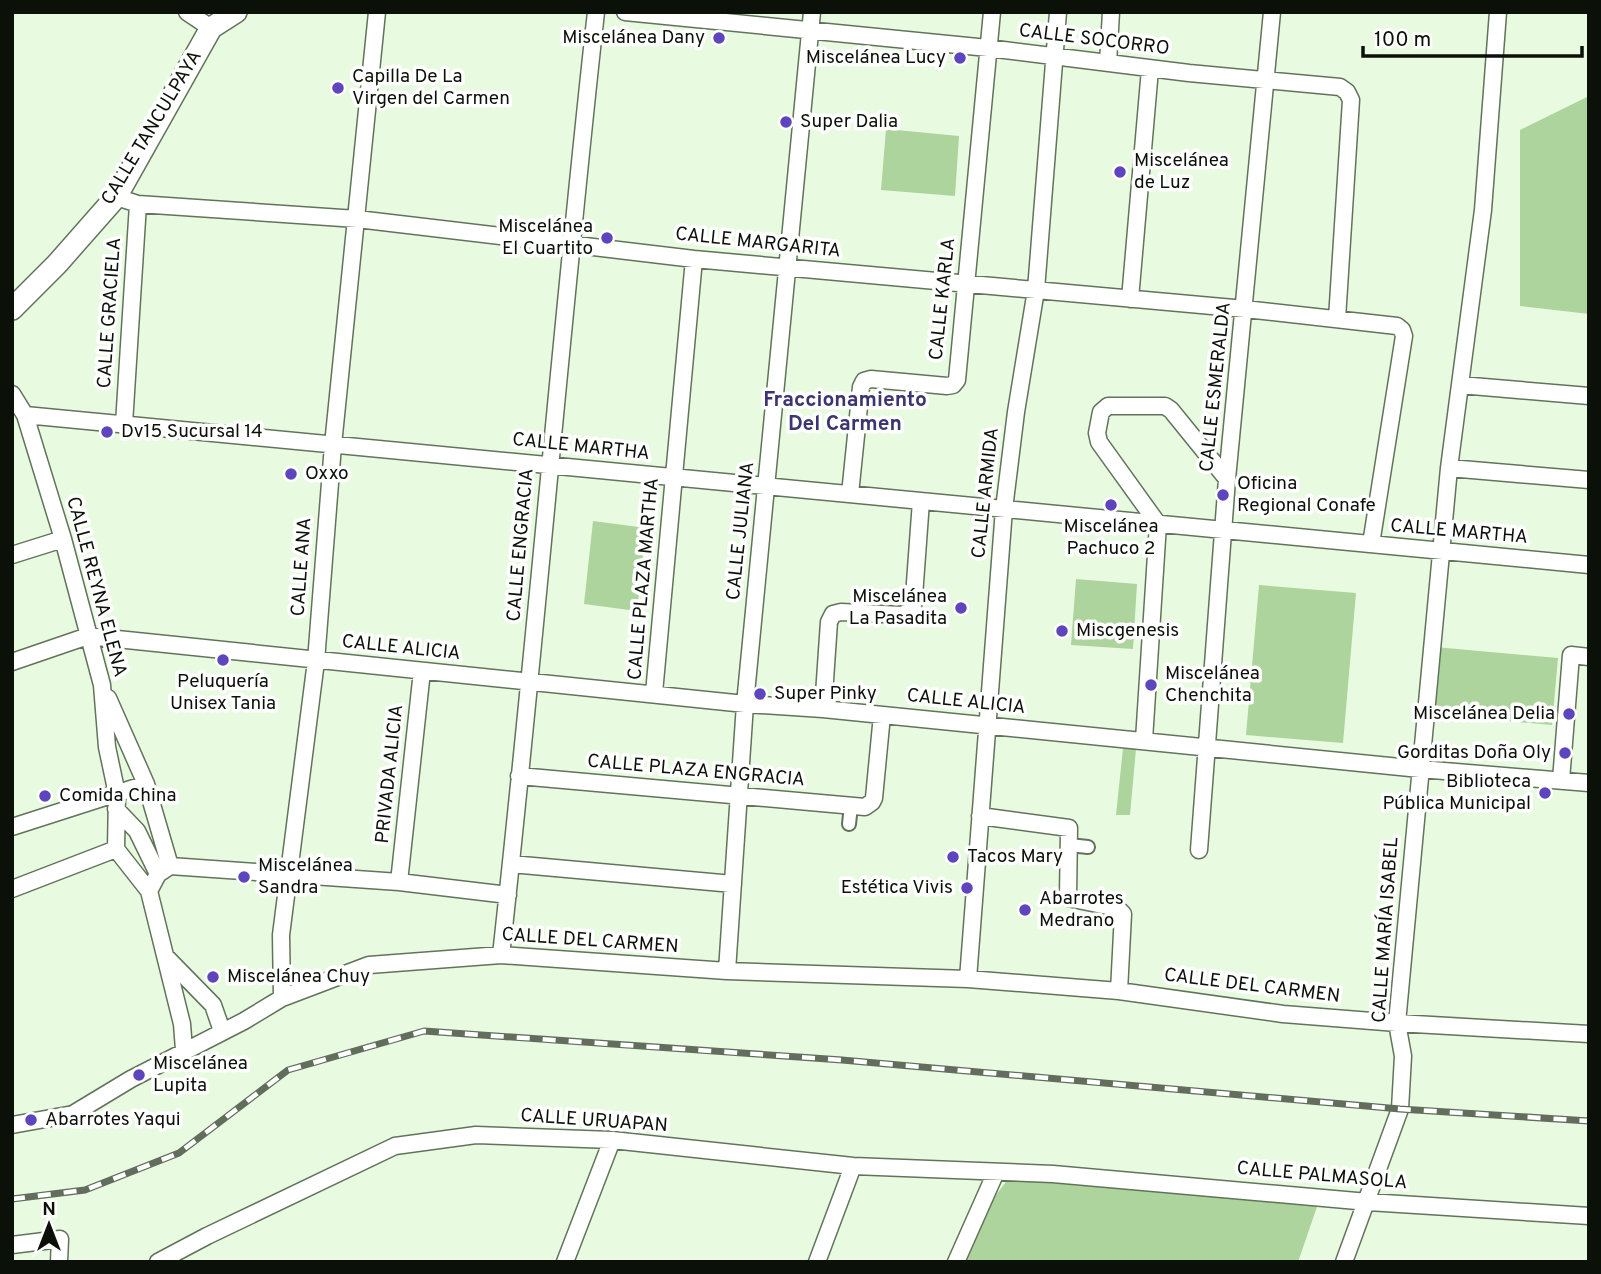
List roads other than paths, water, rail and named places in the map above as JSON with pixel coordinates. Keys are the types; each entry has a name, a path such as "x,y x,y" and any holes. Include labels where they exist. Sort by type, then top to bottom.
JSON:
{"street":[{"path":"187,12 211,28"},
{"name":"CALLE TANCULPAYA","path":"12,309 57,264 116,197 211,28 236,12"},
{"name":"CALLE ANA","path":"282,998 281,935 316,661 333,445 377,12"},
{"name":"CALLE ENGRACIA","path":"501,955 531,683 570,243 596,12"},
{"name":"CALLE SOCORRO","path":"625,12 702,16 1150,69 1339,87 1351,100 1338,319"},
{"name":"CALLE JULIANA","path":"727,971 745,704 813,12"},
{"name":"CALLE KARLA","path":"850,494 861,387 864,381 871,379 953,385 957,380 992,12"},
{"name":"CALLE ARMIDA","path":"968,979 1004,509 1016,412 1036,290 1058,12"},
{"path":"1108,63 1111,12"},
{"name":"CALLE ESMERALDA","path":"1199,850 1227,479 1272,12"},
{"name":"CALLE MARÍA ISABEL","path":"1344,1262 1400,1109 1403,1056 1397,1023 1440,551 1483,209 1498,12"},
{"path":"1130,299 1150,69"},
{"name":"CALLE MARGARITA","path":"116,197 138,204 357,219 694,259 1245,309 1397,326 1404,336 1371,544"},
{"name":"CALLE GRACIELA","path":"124,424 138,204"},
{"name":"CALLE PLAZA MARTHA","path":"654,694 694,259"},
{"path":"1460,385 1589,396"},
{"path":"12,394 24,415"},
{"path":"1144,740 1158,524 1099,442 1097,433 1101,412 1108,406 1165,406 1227,479"},
{"name":"CALLE MARTHA","path":"24,415 1589,565"},
{"name":"CALLE REYNA ELENA","path":"24,415 63,539 102,685 107,747 116,802 116,849"},
{"path":"1449,468 1589,480"},
{"path":"823,709 829,622 833,614 841,612 902,615 913,610 921,501"},
{"path":"12,555 63,539"},
{"path":"12,662 88,636"},
{"name":"CALLE ALICIA","path":"88,636 745,704 823,709 1420,769 1589,783"},
{"path":"1561,780 1571,655 1589,657"},
{"name":"PRIVADA ALICIA","path":"399,882 422,671"},
{"path":"102,685 146,784 164,870 149,891"},
{"name":"CALLE PLAZA ENGRACIA","path":"519,776 740,794 851,807 869,805 874,798 882,715"},
{"path":"12,827 116,802 146,784"},
{"path":"116,802 164,870"},
{"path":"849,824 851,807"},
{"path":"980,816 1069,828 1068,898 1117,908 1124,914 1119,991"},
{"path":"1069,845 1088,846"},
{"path":"12,889 116,849 149,891 182,1024 184,1050"},
{"path":"511,864 733,884"},
{"path":"164,870 399,882 508,895"},
{"path":"163,954 213,1005 222,1031"},
{"name":"CALLE DEL CARMEN","path":"12,1125 72,1114 282,998 369,965 501,955 727,971 968,979 1119,991 1283,1014 1589,1034"},
{"name":"CALLE URUAPAN","path":"158,1262 395,1146 476,1135 612,1140 853,1166 1053,1174"},
{"path":"565,1262 612,1140"},
{"path":"817,1262 853,1166"},
{"path":"957,1262 996,1172"},
{"name":"CALLE PALMASOLA","path":"1053,1174 1368,1202 1589,1216"},
{"path":"12,1245 60,1239 59,1262"}],"railway":[{"path":"12,1199 85,1190 179,1153 288,1070 424,1031 842,1060 1400,1109 1589,1121"}],"place":[{"name":"Miscelánea Dany","path":"719,38"},
{"name":"Miscelánea Lucy","path":"960,58"},
{"name":"Capilla De La Virgen del Carmen","path":"338,88"},
{"name":"Super Dalia","path":"786,122"},
{"name":"Miscelánea de Luz","path":"1120,172"},
{"name":"Miscelánea El Cuartito","path":"607,238"},
{"name":"Dv15 Sucursal 14","path":"107,432"},
{"name":"Oxxo","path":"291,474"},
{"name":"Oficina Regional Conafe","path":"1223,495"},
{"name":"Miscelánea Pachuco 2","path":"1111,505"},
{"name":"Miscelánea La Pasadita","path":"961,608"},
{"name":"Miscgenesis","path":"1062,631"},
{"name":"Peluquería Unisex Tania","path":"223,660"},
{"name":"Miscelánea Chenchita","path":"1151,685"},
{"name":"Super Pinky","path":"760,694"},
{"name":"Miscelánea Delia","path":"1569,714"},
{"name":"Gorditas Doña Oly","path":"1565,753"},
{"name":"Biblioteca Pública Municipal","path":"1545,793"},
{"name":"Comida China","path":"45,796"},
{"name":"Tacos Mary","path":"953,857"},
{"name":"Miscelánea Sandra","path":"244,877"},
{"name":"Estética Vivis","path":"967,888"},
{"name":"Abarrotes Medrano","path":"1025,910"},
{"name":"Miscelánea Chuy","path":"213,977"},
{"name":"Miscelánea Lupita","path":"139,1075"},
{"name":"Abarrotes Yaqui","path":"31,1120"}],"district":[{"name":"Fraccionamiento Del Carmen","path":"845,412"}]}
